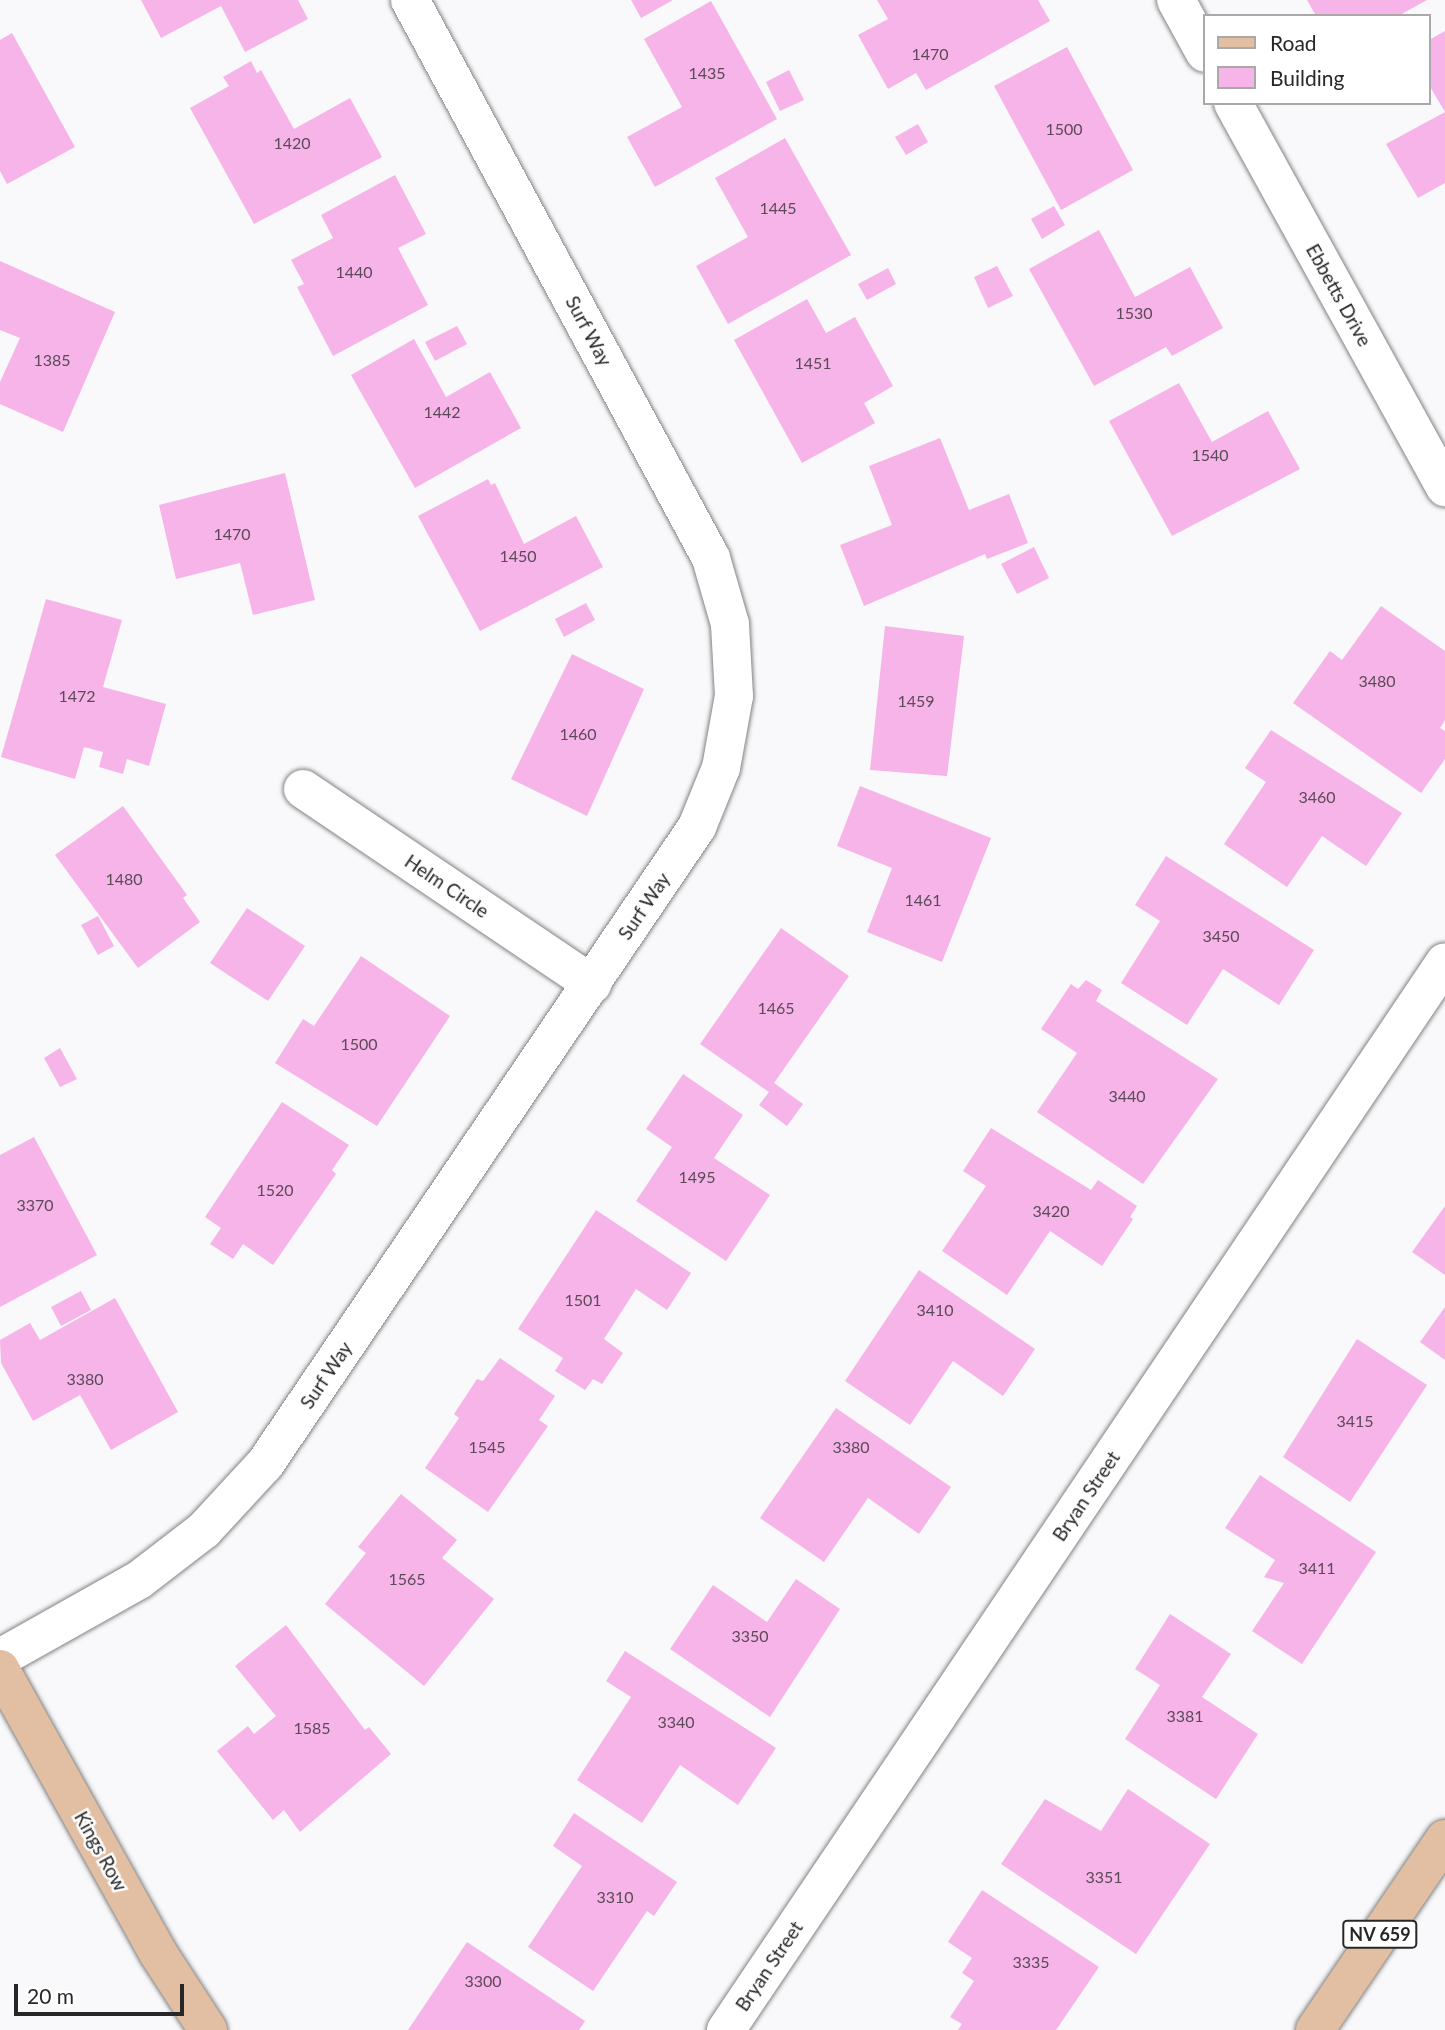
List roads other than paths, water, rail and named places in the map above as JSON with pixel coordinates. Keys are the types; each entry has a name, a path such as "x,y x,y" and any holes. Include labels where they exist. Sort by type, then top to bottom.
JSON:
{"main road":[{"name":"Kings Row","path":"0,1669 158,1953 208,2030"},
{"name":"NV 659","path":"1315,2030 1445,1839"}],"street":[{"name":"Surf Way","path":"0,1658 139,1580 204,1530 265,1464 697,827 721,768 734,696 730,624 711,558 410,0"},
{"path":"1176,0 1204,51"},
{"name":"Ebbetts Drive","path":"1234,105 1445,486"},
{"name":"Helm Circle","path":"303,789 592,984"},
{"name":"Bryan Street","path":"726,2030 1445,962"}]}
